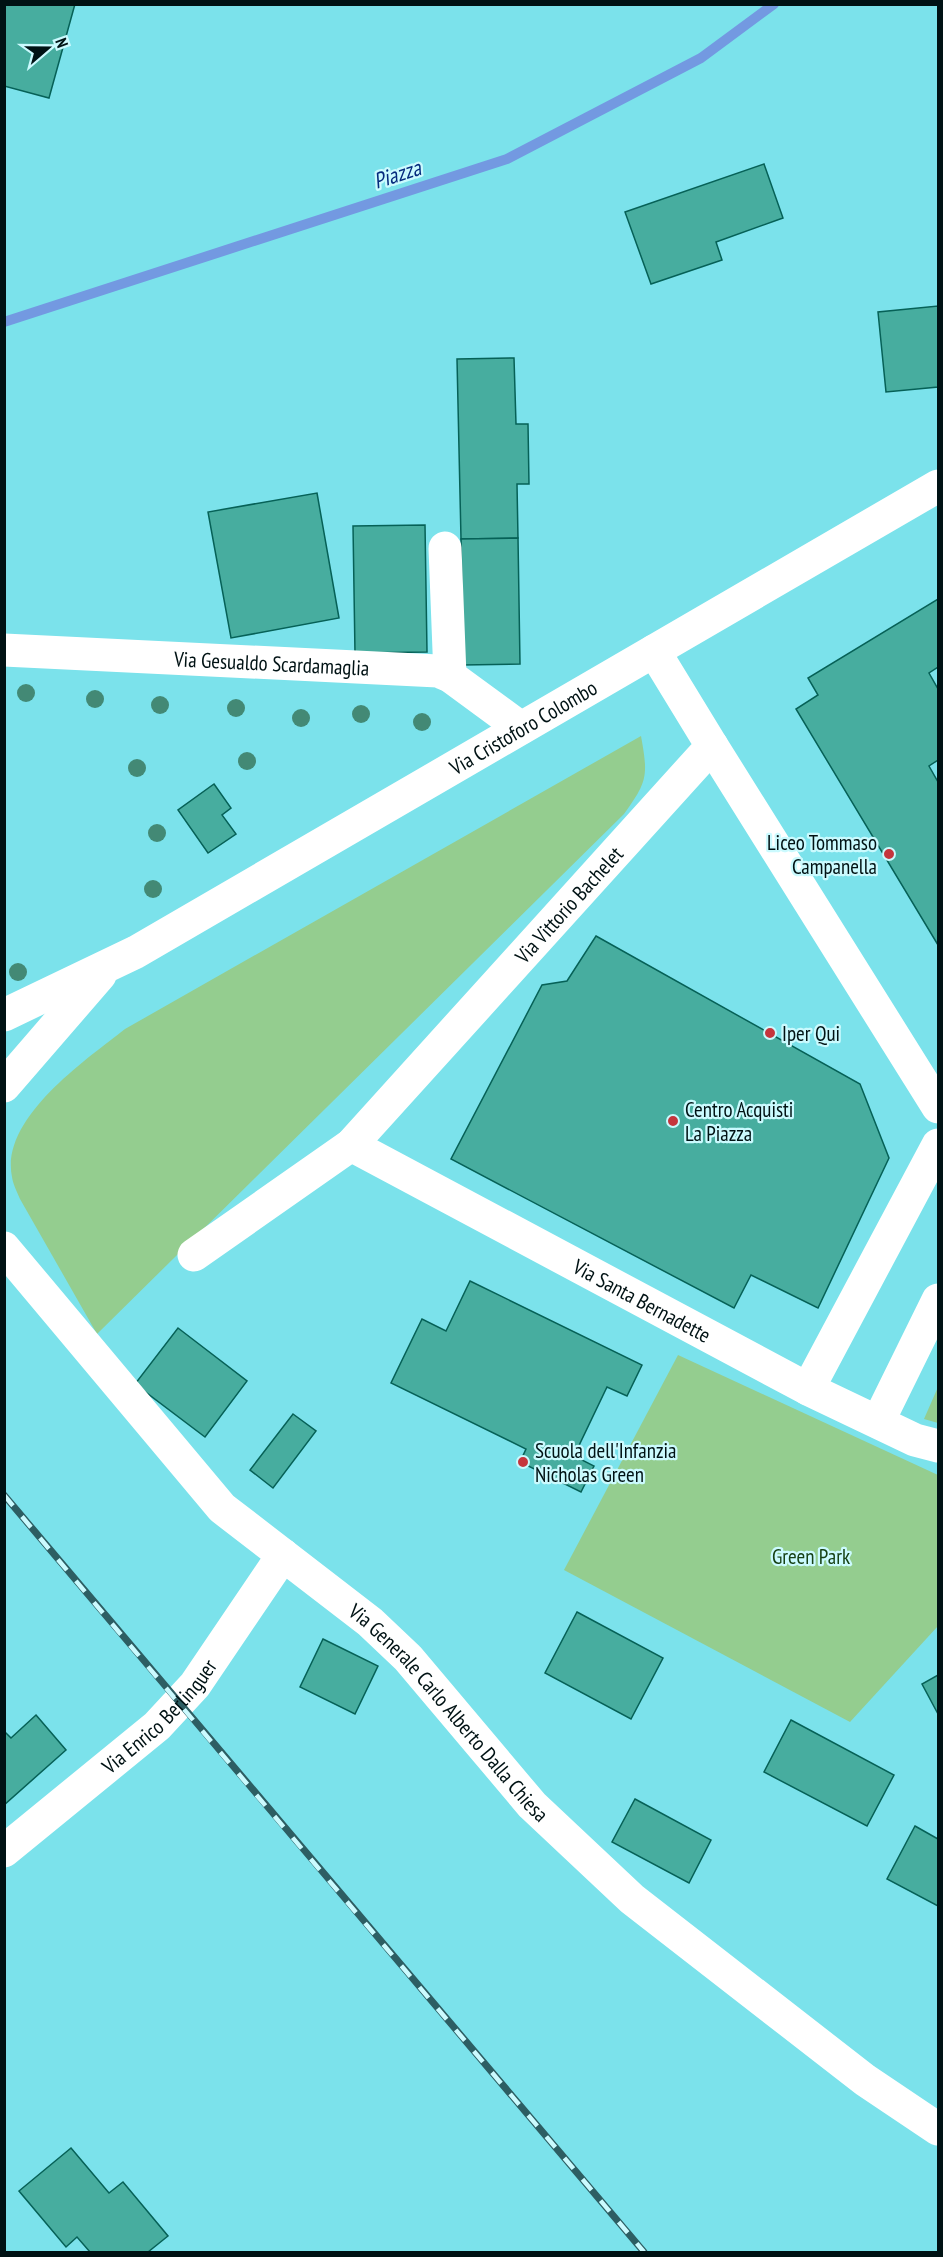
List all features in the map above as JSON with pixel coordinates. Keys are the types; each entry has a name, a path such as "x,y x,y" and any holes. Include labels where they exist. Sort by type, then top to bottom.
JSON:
{"street":[{"name":"Via Cristoforo Colombo","path":"4,1015 107,967 939,486"},
{"path":"445,548 450,676"},
{"name":"Via Gesualdo Scardamaglia","path":"4,650 438,671 450,676 520,728"},
{"path":"654,651 939,1107"},
{"name":"Via Vittorio Bachelet","path":"194,1255 351,1145 712,746"},
{"name":"Via Cristoforo Colombo","path":"4,1086 107,967"},
{"name":"Via Santa Bernadette","path":"351,1145 817,1402 878,1422 915,1440 939,1446"},
{"path":"817,1402 939,1145"},
{"name":"Via Generale Carlo Alberto Dalla Chiesa","path":"5,1247 222,1508 370,1622 408,1658 532,1805 632,1899 865,2080 939,2129"},
{"path":"878,1422 939,1300"},
{"name":"Via Enrico Berlinguer","path":"4,1851 157,1726 195,1685 283,1555"}],"green space":[{"path":"641,736 645,760 644,777 638,793 624,814 97,1334 20,1199 13,1180 12,1155 19,1133 32,1112 49,1092 125,1029"},
{"name":"Green Park","path":"678,1355 938,1475 938,1626 850,1722 564,1570"},
{"path":"938,1387 938,1423 924,1419"}],"building":[{"path":"4,4 75,4 49,98 4,86"},
{"path":"764,164 783,218 716,242 722,260 651,284 625,212"},
{"path":"938,306 938,387 886,392 878,312"},
{"path":"514,358 516,424 528,424 529,484 517,484 518,538 461,539 457,359"},
{"path":"317,493 339,618 231,638 208,512"},
{"path":"425,525 427,652 355,653 353,526"},
{"path":"518,538 520,664 463,665 461,539"},
{"path":"938,599 938,667 929,673 938,689 938,760 929,766 938,782 938,945 796,709 818,695 808,678"},
{"path":"214,784 231,808 222,815 236,834 208,853 178,810"},
{"name":"Centro Acquisti La Piazza","path":"596,936 860,1084 889,1158 818,1308 751,1275 734,1308 451,1159 542,985 567,981"},
{"path":"470,1281 642,1365 627,1396 607,1387 574,1456 594,1466 581,1492 520,1462 526,1449 391,1383 422,1319 446,1331"},
{"path":"178,1328 247,1381 205,1437 135,1384"},
{"path":"293,1414 316,1431 273,1488 250,1470"},
{"path":"577,1612 663,1658 631,1719 545,1673"},
{"path":"323,1639 378,1666 355,1714 300,1687"},
{"path":"938,1675 938,1714 922,1684"},
{"path":"36,1715 66,1750 4,1805 4,1731 11,1738"},
{"path":"791,1720 894,1775 867,1826 764,1772"},
{"path":"635,1799 711,1840 689,1883 612,1842"},
{"path":"915,1826 938,1839 938,1906 887,1879"},
{"path":"71,2148 109,2193 123,2182 168,2236 148,2252 90,2252 77,2237 66,2247 19,2191"}],"waterway":[{"name":"Piazza","path":"4,322 507,159 701,58 774,4"}],"railway":[{"path":"4,1495 644,2252"}],"place":[{"name":"Liceo Tommaso Campanella","path":"889,854"},
{"name":"Iper Qui","path":"770,1033"},
{"name":"Centro Acquisti La Piazza","path":"673,1121"},
{"name":"Scuola dell'Infanzia Nicholas Green","path":"523,1462"}]}
